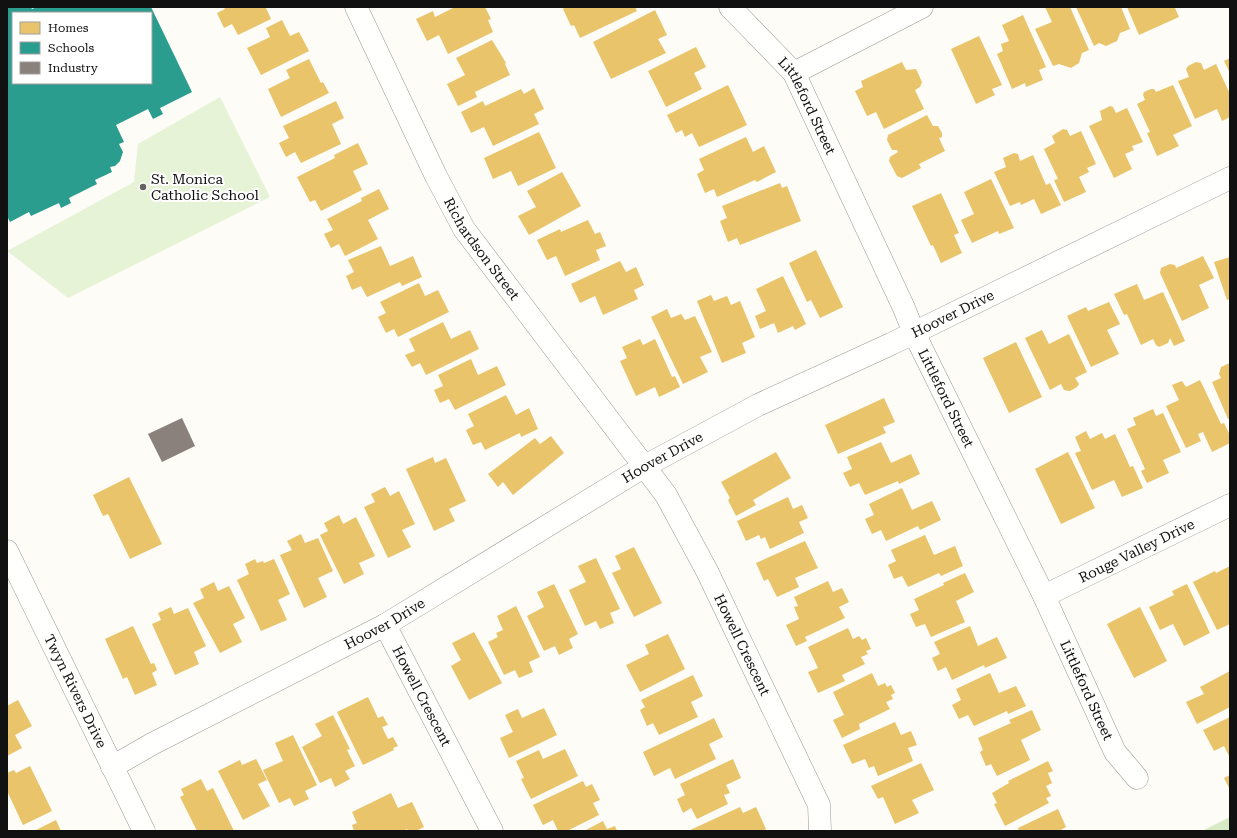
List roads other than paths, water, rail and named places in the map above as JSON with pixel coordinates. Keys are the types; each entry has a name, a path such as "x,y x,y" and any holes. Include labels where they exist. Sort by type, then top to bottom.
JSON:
{"street":[{"name":"Richardson Street","path":"356,7 436,176 464,229 645,466"},
{"name":"Littleford Street","path":"730,7 794,73 914,332 1044,596 1115,752 1137,778"},
{"path":"794,73 922,7"},
{"name":"Hoover Drive","path":"112,767 152,744 385,625 645,466 758,405 914,332 1230,178"},
{"name":"Howell Crescent","path":"645,466 666,495 706,571 785,734 819,805 820,831"},
{"name":"Rouge Valley Drive","path":"1044,596 1230,506"},
{"name":"Twyn Rivers Drive","path":"7,551 144,831"},
{"name":"Howell Crescent","path":"385,625 492,831"}],"place":[{"name":"St. Monica Catholic School","path":"143,187"}]}
